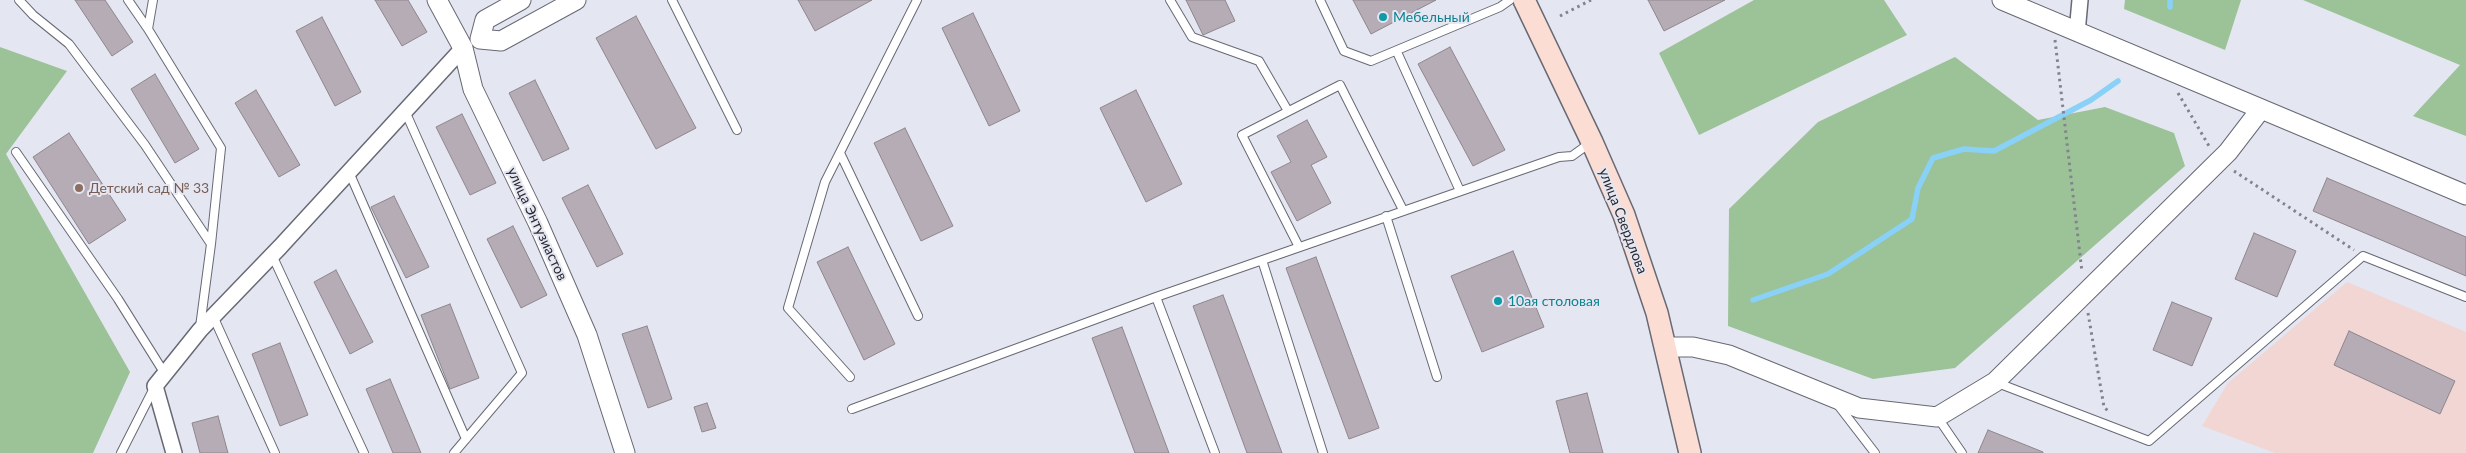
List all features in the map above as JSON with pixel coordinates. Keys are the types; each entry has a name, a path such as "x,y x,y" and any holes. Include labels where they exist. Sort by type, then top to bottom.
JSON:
{"main road":[{"name":"улица Свердлова","path":"1524,0 1592,142 1627,224 1666,347 1690,453"}],"street":[{"name":"улица Энтузиастов","path":"437,0 463,48 473,89 538,224 587,334 625,453"},
{"path":"480,39 485,20 521,0"},
{"path":"174,453 160,380 200,330 272,256 463,48 480,39 501,41 576,0"},
{"path":"2002,0 2466,195"},
{"path":"2077,33 2080,0"},
{"path":"1666,347 1693,347 1729,355 1859,408 1937,417 1995,382 2218,161 2262,109"}],"lane":[{"path":"19,0 33,15 68,44 145,145 212,244"},
{"path":"128,0 148,29 221,148 212,244 200,330"},
{"path":"148,29 153,0"},
{"path":"672,0 736,130"},
{"path":"850,377 788,308 825,182 917,0"},
{"path":"1170,0 1192,37 1259,61 1288,112"},
{"path":"1320,0 1344,51 1372,61 1500,7 1510,0"},
{"path":"1397,52 1460,191"},
{"path":"1299,247 1242,135 1340,85 1403,210"},
{"path":"405,111 522,373 454,453"},
{"path":"852,409 1156,297 1403,210 1559,157 1572,156 1592,142"},
{"path":"16,152 118,299 160,380 121,453"},
{"path":"840,153 918,316"},
{"path":"349,172 466,439"},
{"path":"1386,216 1437,377"},
{"path":"272,256 364,453"},
{"path":"1995,382 2149,441 2363,256 2466,297"},
{"path":"1262,260 1323,453"},
{"path":"1156,297 1215,453"},
{"path":"213,316 275,453"},
{"path":"1833,399 1875,453"},
{"path":"1937,417 1962,453"}],"path":[{"path":"1560,16 1591,0"},
{"path":"2052,22 2085,291 2104,407 2129,433"},
{"path":"2164,69 2218,161 2363,256"}],"shaded area":[{"path":"2347,282 2466,332 2466,453 2275,453 2202,426 2228,383"}],"green space":[{"path":"1754,0 1884,0 1907,35 1699,135 1659,53"},
{"path":"2125,0 2241,0 2225,50 2124,9"},
{"path":"2303,0 2466,0 2466,136 2413,116 2460,65"},
{"path":"0,47 67,71 6,154 130,372 93,453 0,453"},
{"path":"1955,57 2038,120 2105,107 2174,133 2185,166 1955,368 1873,379 1728,326 1729,209 1818,122"}],"building":[{"path":"75,0 105,0 133,42 112,56"},
{"path":"375,0 408,0 427,32 402,46"},
{"path":"798,0 872,0 815,31"},
{"path":"1186,0 1225,0 1235,21 1203,35"},
{"name":"Мебельный","path":"1353,0 1436,0 1371,34"},
{"path":"1648,0 1725,0 1664,31"},
{"path":"973,13 1020,111 989,126 942,28"},
{"path":"636,16 696,128 656,149 596,38"},
{"path":"322,17 361,92 335,106 296,31"},
{"path":"1450,47 1505,150 1473,166 1418,64"},
{"path":"155,74 199,149 175,163 131,89"},
{"path":"535,80 569,149 543,161 509,93"},
{"path":"256,90 300,165 279,177 235,103"},
{"path":"1136,90 1182,184 1146,202 1100,108"},
{"path":"462,114 496,183 470,195 436,127"},
{"path":"1307,120 1327,157 1311,165 1331,203 1297,221 1271,172 1291,162 1277,136"},
{"path":"905,128 953,226 921,241 874,143"},
{"name":"Детский сад № 33","path":"69,133 126,220 89,244 33,157"},
{"path":"2327,178 2466,237 2466,276 2313,211"},
{"path":"588,185 623,254 597,267 562,198"},
{"path":"394,196 429,267 406,278 371,207"},
{"path":"513,226 547,295 521,308 487,239"},
{"path":"2254,233 2296,251 2277,297 2235,279"},
{"path":"848,247 895,344 864,360 817,262"},
{"name":"10ая столовая","path":"1513,251 1544,327 1482,352 1451,276"},
{"path":"1316,257 1379,428 1349,439 1286,268"},
{"path":"336,270 373,342 350,354 314,282"},
{"path":"1223,295 1282,453 1247,453 1193,306"},
{"path":"2172,302 2212,318 2192,366 2153,350"},
{"path":"450,304 479,378 450,389 421,315"},
{"path":"647,326 672,399 648,408 622,334"},
{"path":"1122,327 1169,453 1135,453 1092,338"},
{"path":"2349,331 2455,381 2440,414 2334,365"},
{"path":"280,343 308,415 280,426 252,354"},
{"path":"390,379 421,453 393,453 366,389"},
{"path":"1587,393 1603,453 1570,453 1556,401"},
{"path":"707,403 716,428 702,432 694,407"},
{"path":"218,416 228,453 200,453 192,423"},
{"path":"1988,430 2043,452 2043,453 1978,453"}],"waterway":[{"path":"2170,0 2170,7"},
{"path":"1753,300 1828,274 1912,219 1918,188 1933,158 1964,149 1994,151 2091,100 2118,81"}],"place":[{"name":"Мебельный","path":"1383,17"},
{"name":"Детский сад № 33","path":"79,188"},
{"name":"10ая столовая","path":"1498,301"}]}
